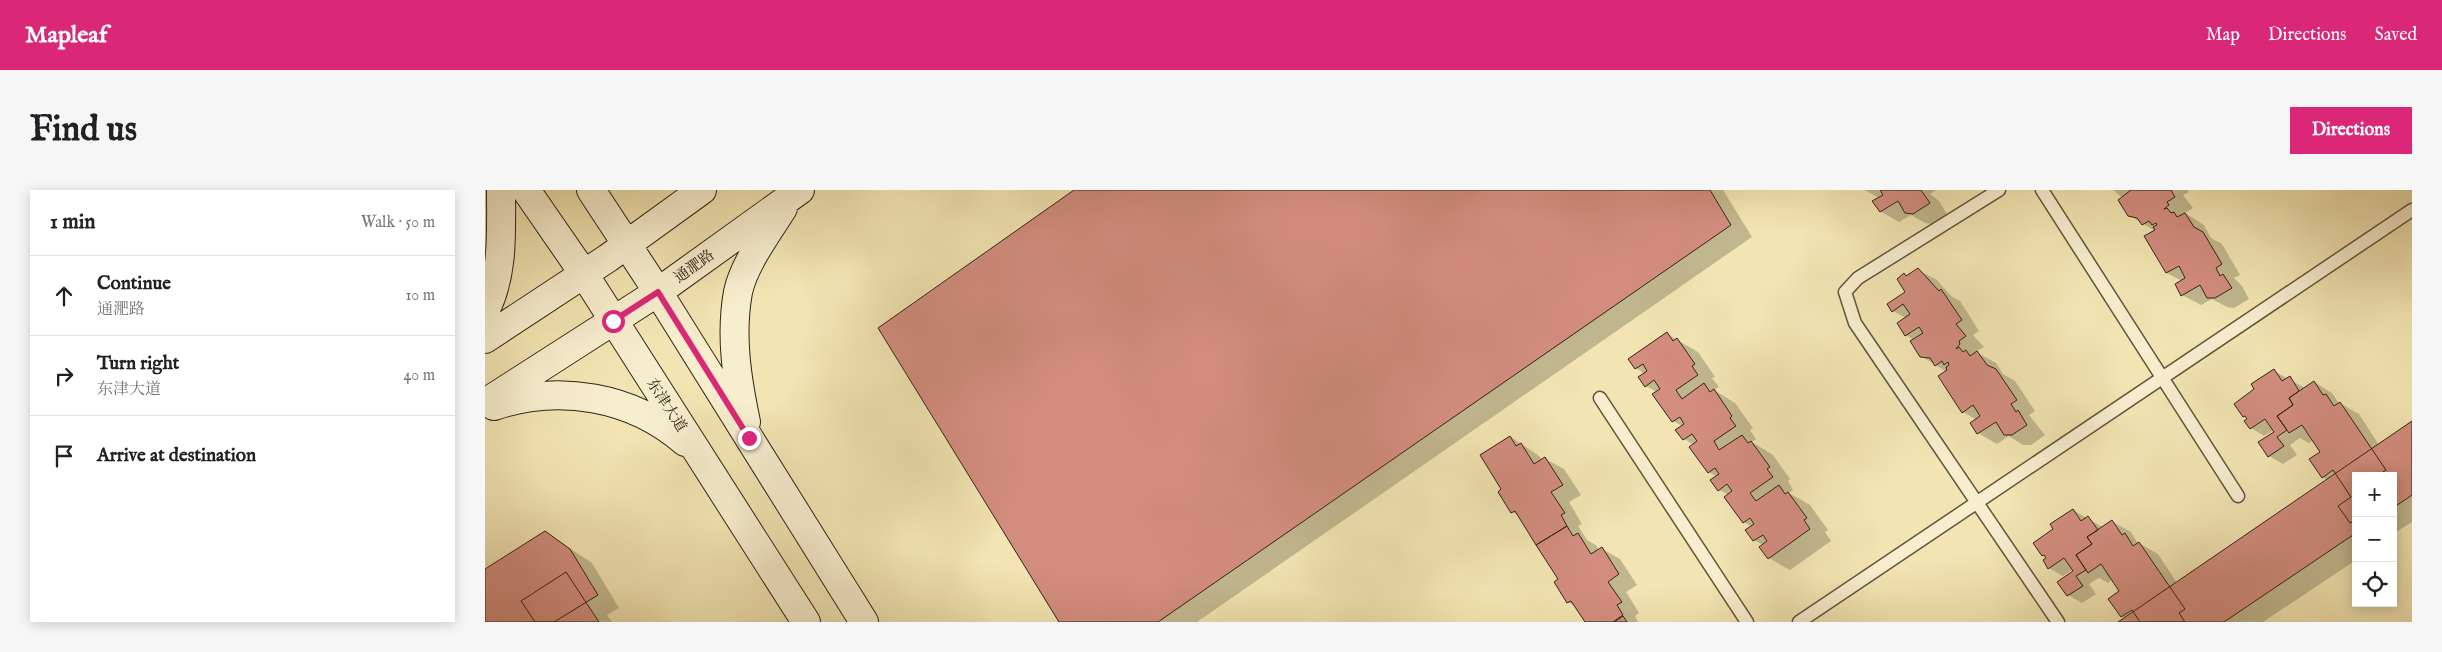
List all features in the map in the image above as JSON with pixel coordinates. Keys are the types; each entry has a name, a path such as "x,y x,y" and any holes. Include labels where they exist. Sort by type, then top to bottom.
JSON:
{"main road":[{"path":"485,311 493,295 501,251 501,190"},
{"name":"东津大道","path":"526,190 583,274 806,622"},
{"path":"591,190 658,292 864,622"},
{"path":"485,339 627,244 701,190"},
{"path":"749,438 733,346 739,291 755,252 795,194"},
{"name":"通淝路","path":"485,403 658,292 795,194"},
{"path":"485,409 514,399 559,394 614,402 666,426 699,456"}],"lane":[{"path":"1999,190 1858,278 1845,292 1855,323 2059,622"},
{"path":"2042,190 2238,496"},
{"path":"1799,622 2412,210"},
{"path":"1600,398 1747,622"}],"building":[{"path":"1074,190 1710,190 1731,225 1158,622 1059,622 878,328"},
{"path":"1880,190 1921,190 1930,203 1913,214 1905,213 1898,201 1880,212 1872,201 1883,195"},
{"path":"2131,190 2171,190 2175,197 2167,202 2169,205 2164,209 2167,208 2171,213 2174,212 2177,217 2185,213 2194,227 2203,232 2222,264 2216,268 2220,276 2223,274 2232,288 2215,298 2207,298 2200,285 2181,296 2175,284 2185,278 2179,266 2166,273 2144,236 2155,230 2153,227 2157,225 2156,223 2152,225 2149,221 2142,225 2137,218 2128,216 2118,200"},
{"path":"1918,268 1939,291 1941,289 1962,320 1956,324 1966,336 1959,341 1960,344 1956,349 1959,347 1963,352 1966,350 1970,356 1977,351 1987,365 1996,369 2017,400 2011,404 2016,412 2018,410 2027,425 2012,435 2004,435 1996,422 1977,434 1970,423 1980,416 1973,405 1962,413 1938,376 1947,370 1948,362 1944,365 1942,361 1935,366 1930,358 1920,357 1910,341 1923,333 1919,327 1905,336 1897,323 1910,314 1903,304 1892,312 1887,304 1905,292 1897,279 1904,273 1906,276"},
{"path":"1667,332 1673,341 1677,338 1695,364 1692,366 1698,375 1676,390 1682,399 1704,383 1710,392 1714,389 1732,416 1730,418 1736,426 1714,441 1719,450 1742,435 1748,443 1751,441 1770,467 1767,469 1773,477 1750,493 1756,501 1779,485 1785,494 1788,492 1807,518 1804,520 1810,529 1768,559 1759,547 1767,541 1763,535 1753,541 1745,530 1754,524 1750,518 1743,523 1724,497 1732,491 1727,484 1718,491 1710,480 1719,474 1715,468 1708,473 1689,447 1697,441 1692,434 1683,440 1675,430 1684,424 1680,417 1672,422 1652,394 1660,389 1654,380 1645,387 1638,377 1647,371 1643,364 1635,369 1628,359"},
{"path":"2274,369 2282,381 2290,376 2299,391 2289,398 2293,405 2277,416 2287,430 2277,437 2284,446 2268,457 2258,442 2274,432 2265,419 2250,429 2244,421 2247,419 2245,416 2243,417 2234,404 2254,389 2251,384"},
{"path":"2314,381 2323,395 2326,394 2334,406 2340,402 2386,470 2383,472 2352,472 2352,522 2350,523 2338,506 2351,497 2333,470 2322,478 2309,459 2320,452 2302,425 2289,433 2277,416 2293,405 2289,398"},
{"path":"2412,421 2412,495 2397,505 2397,472 2352,472 2352,536 2224,622 2118,622"},
{"path":"1510,436 1516,446 1521,443 1534,464 1545,457 1563,485 1551,492 1565,513 1561,515 1567,526 1536,545 1515,511 1511,513 1498,492 1501,489 1480,455"},
{"path":"2073,509 2081,521 2088,516 2098,530 2087,537 2092,544 2076,555 2086,570 2076,576 2083,586 2067,596 2057,582 2073,571 2064,558 2048,569 2043,560 2046,558 2044,555 2042,556 2033,543 2053,529 2050,524"},
{"path":"2112,520 2122,535 2125,533 2133,546 2139,542 2185,609 2179,613 2185,622 2140,622 2132,610 2121,617 2108,599 2119,591 2101,564 2088,573 2076,555 2092,544 2087,537"},
{"path":"1567,526 1573,536 1578,533 1591,554 1602,547 1619,574 1608,582 1622,602 1617,605 1623,615 1613,622 1585,622 1571,601 1567,603 1554,582 1558,579 1536,545"},
{"path":"545,531 570,549 598,595 554,622 485,622 485,569"},
{"path":"566,572 599,622 535,622 521,601"},
{"path":"1623,616 1627,622 1614,622"}],"route":[{"path":"613,321 658,292 749,438"}]}
